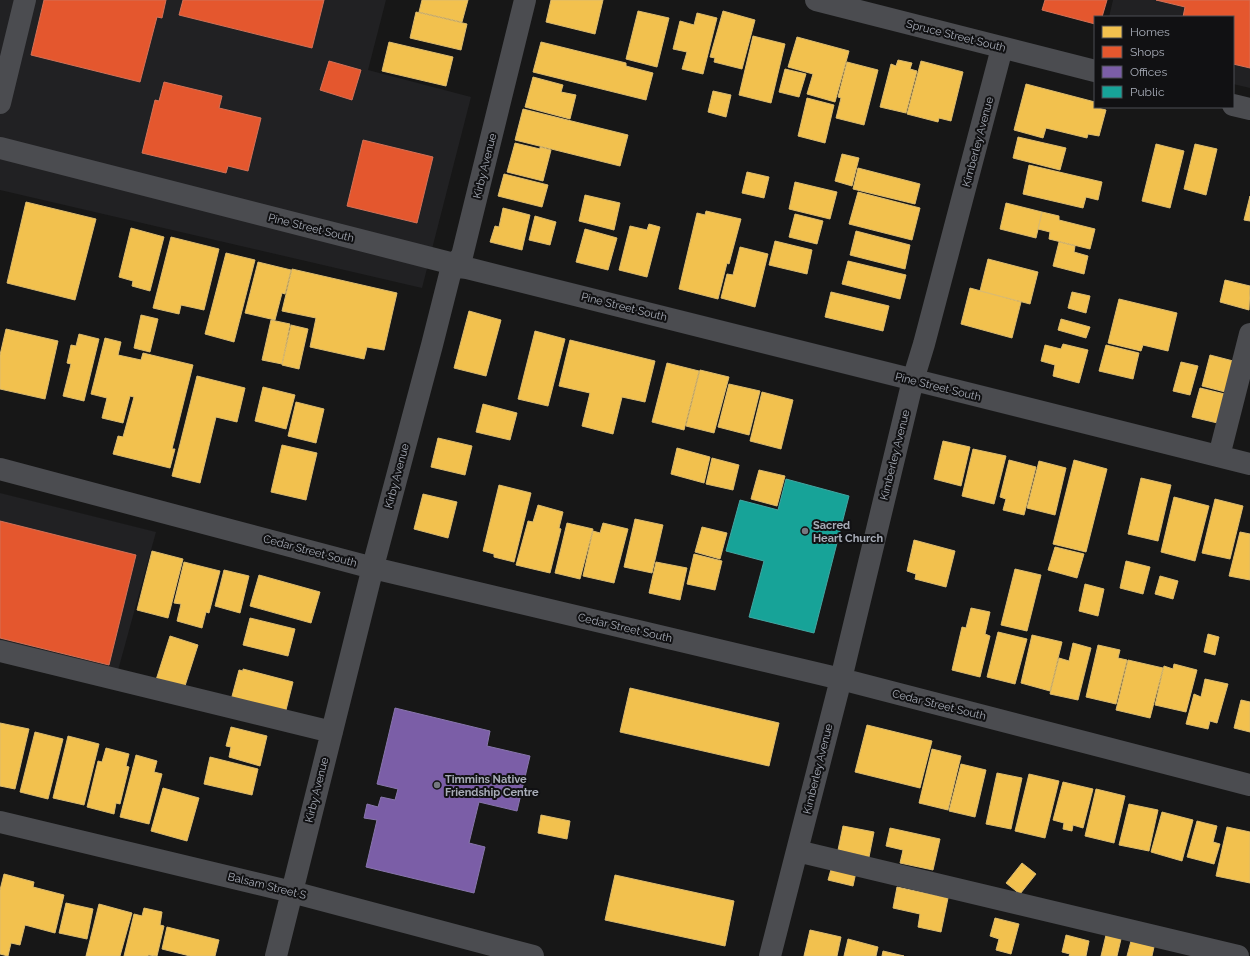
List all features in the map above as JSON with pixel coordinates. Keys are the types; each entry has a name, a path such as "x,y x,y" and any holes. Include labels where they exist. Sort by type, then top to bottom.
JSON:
{"street":[{"path":"0,104 25,0"},
{"name":"Kirby Avenue","path":"276,956 373,568 452,266 462,256 525,0"},
{"name":"Spruce Street South","path":"816,0 1094,71"},
{"name":"Kimberley Avenue","path":"770,956 841,679 913,380 924,344 1002,48"},
{"path":"1234,105 1250,109"},
{"name":"Pine Street South","path":"0,148 450,263 452,266 475,270 1250,464"},
{"path":"1219,456 1250,334"},
{"name":"Cedar Street South","path":"0,468 373,568 841,679 1250,785"},
{"path":"0,652 332,732"},
{"name":"Balsam Street S","path":"0,822 292,892 533,956"},
{"path":"797,851 1238,956"}],"shaded area":[{"path":"0,0 386,0 368,70 471,97 422,288 0,190"},
{"path":"1113,0 1250,0 1250,88 1234,84 1234,16 1109,16"},
{"path":"0,493 156,532 117,674 0,643"}],"building: Homes":[{"path":"422,0 468,0 462,22 419,12"},
{"path":"551,0 603,0 595,34 546,22"},
{"path":"638,11 669,18 657,67 626,59"},
{"path":"723,11 755,20 742,69 714,62 715,58 710,57"},
{"path":"416,12 467,24 461,50 410,38"},
{"path":"697,13 717,18 703,74 682,69 687,52 673,49 680,21 694,25"},
{"path":"753,36 785,44 771,103 739,95"},
{"path":"797,37 849,51 835,102 807,94 813,74 788,67"},
{"path":"389,42 453,57 446,86 382,71"},
{"path":"541,42 626,63 626,66 653,73 646,100 533,72"},
{"path":"898,60 912,63 910,69 917,71 906,113 880,107 891,64 896,66"},
{"path":"921,61 963,72 951,121 939,118 938,122 907,114"},
{"path":"847,62 878,70 864,125 836,118 841,98 838,97"},
{"path":"785,69 806,74 799,97 779,92"},
{"path":"533,77 563,85 561,92 576,95 570,119 525,107"},
{"path":"1026,84 1094,102 1094,108 1106,110 1099,136 1088,134 1087,138 1046,128 1043,138 1014,130"},
{"path":"713,91 731,95 726,117 708,112"},
{"path":"807,98 834,105 825,143 798,136"},
{"path":"523,109 628,135 620,166 515,140"},
{"path":"1018,137 1066,148 1060,170 1013,158"},
{"path":"515,143 551,150 543,181 507,172"},
{"path":"1156,144 1184,151 1170,208 1142,201"},
{"path":"1195,144 1217,149 1206,195 1184,189"},
{"path":"842,154 859,158 852,186 835,181"},
{"path":"1029,165 1102,182 1098,200 1086,197 1083,208 1023,194"},
{"path":"858,168 920,184 915,204 853,189"},
{"path":"747,172 769,177 764,198 742,193"},
{"path":"504,174 548,185 542,207 498,196"},
{"path":"795,182 837,192 830,219 789,209"},
{"path":"858,192 920,208 912,240 849,224"},
{"path":"585,195 620,203 614,230 579,221"},
{"path":"1250,196 1250,221 1244,220"},
{"path":"26,202 96,219 75,300 7,283"},
{"path":"1006,203 1042,212 1036,238 1000,229"},
{"path":"503,208 530,215 522,250 490,242 495,226 499,227"},
{"path":"706,211 741,219 729,264 727,263 718,299 679,289 697,213 705,215"},
{"path":"1042,212 1059,216 1059,220 1095,229 1090,249 1049,239 1050,232 1038,229"},
{"path":"795,214 823,221 817,244 789,237"},
{"path":"535,216 556,222 550,245 529,240"},
{"path":"649,224 660,227 647,277 619,270 630,226 647,230"},
{"path":"131,228 164,237 150,291 132,286 133,281 119,277"},
{"path":"585,229 617,238 608,270 576,262"},
{"path":"856,231 910,245 905,269 850,255"},
{"path":"171,237 219,249 204,310 181,305 179,314 153,308"},
{"path":"775,241 812,250 807,274 769,265"},
{"path":"1059,242 1075,246 1074,252 1088,256 1084,274 1053,266"},
{"path":"740,247 768,254 755,307 721,298 727,274 733,275"},
{"path":"226,253 255,260 234,342 205,334"},
{"path":"988,259 1038,272 1030,304 980,291"},
{"path":"848,261 906,275 900,299 842,284"},
{"path":"258,262 291,270 285,294 282,293 275,320 245,313"},
{"path":"292,269 397,293 384,350 367,347 364,359 310,347 316,318 282,311"},
{"path":"1225,280 1250,286 1249,310 1220,302"},
{"path":"970,288 1021,302 1012,338 961,324"},
{"path":"831,292 889,306 883,331 825,317"},
{"path":"1072,292 1090,296 1086,313 1068,308"},
{"path":"1119,299 1177,313 1168,351 1143,345 1141,351 1108,343"},
{"path":"469,311 501,320 486,376 454,368"},
{"path":"141,315 158,319 150,352 134,348"},
{"path":"1061,319 1090,327 1086,338 1058,330"},
{"path":"271,320 290,324 282,364 262,360"},
{"path":"291,325 308,329 299,369 282,365"},
{"path":"6,329 58,341 45,399 0,389 0,355"},
{"path":"535,331 565,339 548,406 518,399"},
{"path":"79,334 99,339 84,401 63,396 71,364 67,363 71,345 76,346"},
{"path":"105,338 121,342 118,355 141,360 143,353 193,365 172,449 175,449 170,468 113,454 118,436 123,437 134,397 130,396 123,423 102,418 107,398 91,394"},
{"path":"570,340 655,361 645,402 622,397 613,434 582,426 590,393 559,386"},
{"path":"1063,344 1088,350 1079,383 1053,376 1055,365 1041,361 1045,345 1061,349"},
{"path":"1106,345 1139,353 1133,379 1099,371"},
{"path":"1210,355 1241,363 1233,394 1202,386"},
{"path":"1181,362 1198,366 1190,395 1173,391"},
{"path":"667,363 699,371 684,430 652,422"},
{"path":"700,370 729,377 714,433 686,426"},
{"path":"197,376 245,388 237,422 216,417 200,483 172,476"},
{"path":"729,384 760,391 749,435 718,427"},
{"path":"263,387 295,395 286,429 255,421"},
{"path":"1200,388 1233,396 1226,425 1192,417"},
{"path":"762,392 793,400 781,449 750,441"},
{"path":"296,402 324,409 316,443 288,436"},
{"path":"483,404 517,413 510,440 476,432"},
{"path":"438,438 472,446 465,475 431,467"},
{"path":"943,441 970,447 961,486 934,479"},
{"path":"282,445 317,453 306,500 271,492"},
{"path":"677,448 710,457 704,483 671,474"},
{"path":"973,449 1006,456 994,504 962,496"},
{"path":"712,458 739,465 733,490 706,484"},
{"path":"1009,460 1036,467 1024,515 1003,510 1006,499 1000,497"},
{"path":"1074,460 1107,469 1086,552 1053,544"},
{"path":"1039,461 1066,468 1055,515 1027,508"},
{"path":"759,470 785,476 777,506 751,499"},
{"path":"1141,478 1171,485 1158,541 1128,534"},
{"path":"499,485 531,493 514,562 494,557 494,554 483,551"},
{"path":"423,494 457,502 448,538 414,529"},
{"path":"1174,497 1209,506 1195,561 1161,552"},
{"path":"1215,499 1243,506 1230,559 1202,553"},
{"path":"538,505 563,512 559,528 561,529 550,573 516,565 528,521 533,522"},
{"path":"635,519 663,525 652,573 624,567"},
{"path":"567,523 593,529 580,579 555,573"},
{"path":"603,523 628,529 614,583 583,576 593,531 600,533"},
{"path":"702,527 727,533 720,559 695,552"},
{"path":"1240,532 1250,534 1250,580 1229,576"},
{"path":"914,540 955,551 946,587 915,579 916,574 907,571"},
{"path":"1055,547 1084,554 1077,578 1048,570"},
{"path":"152,551 183,559 168,618 137,610"},
{"path":"694,554 722,561 715,590 687,584"},
{"path":"1126,561 1150,567 1143,594 1120,588"},
{"path":"184,562 220,571 209,613 206,612 202,628 177,621 181,604 174,603"},
{"path":"656,562 687,568 680,600 649,593"},
{"path":"1015,569 1041,575 1027,631 1001,625"},
{"path":"224,570 249,576 240,613 215,606"},
{"path":"259,575 320,592 311,623 250,606"},
{"path":"1160,576 1178,581 1173,599 1155,594"},
{"path":"1085,584 1104,589 1098,616 1079,611"},
{"path":"971,608 990,612 985,634 990,636 980,677 952,670 962,627 966,628"},
{"path":"250,618 295,629 288,656 243,645"},
{"path":"998,632 1027,639 1015,684 987,677"},
{"path":"1208,634 1219,637 1215,655 1204,652"},
{"path":"1032,635 1062,642 1050,691 1021,683"},
{"path":"170,636 198,645 184,689 156,680"},
{"path":"1073,643 1091,648 1078,700 1050,694 1059,658 1069,661"},
{"path":"1098,645 1120,650 1118,658 1127,660 1116,704 1086,697"},
{"path":"1128,660 1163,668 1150,718 1116,710"},
{"path":"1174,664 1197,670 1186,712 1155,705 1164,666 1173,669"},
{"path":"243,669 293,682 285,714 231,700 239,670 243,671"},
{"path":"1205,679 1228,684 1217,723 1210,721 1208,729 1186,724 1194,694 1201,697"},
{"path":"630,688 779,723 769,766 620,732"},
{"path":"1241,700 1250,702 1250,732 1234,728"},
{"path":"0,723 29,729 15,789 0,786"},
{"path":"867,725 932,741 920,788 855,772"},
{"path":"231,727 267,736 260,766 229,757 231,747 226,746"},
{"path":"35,732 63,739 48,799 20,792"},
{"path":"68,736 99,744 84,805 53,798"},
{"path":"106,748 129,754 126,766 129,767 120,804 116,803 114,814 87,807 98,761 102,762"},
{"path":"932,749 961,756 948,810 919,803"},
{"path":"136,755 157,761 154,772 162,774 149,824 120,817"},
{"path":"210,757 258,769 252,795 204,784"},
{"path":"961,764 986,770 975,817 949,811"},
{"path":"997,773 1022,778 1011,829 986,824"},
{"path":"1029,774 1059,781 1045,838 1015,831"},
{"path":"1063,782 1093,789 1083,828 1073,825 1072,831 1063,829 1064,823 1053,820"},
{"path":"163,788 199,798 187,841 151,831"},
{"path":"1096,789 1125,796 1114,843 1085,836"},
{"path":"1129,804 1158,810 1149,851 1119,845"},
{"path":"1162,812 1193,820 1182,861 1151,852"},
{"path":"541,815 570,821 567,839 538,833"},
{"path":"1197,821 1217,826 1213,842 1220,844 1214,864 1187,857"},
{"path":"843,826 874,832 869,857 838,850"},
{"path":"1227,827 1250,832 1250,883 1216,876"},
{"path":"890,828 940,839 933,870 900,863 903,850 886,846"},
{"path":"1022,863 1036,874 1020,894 1006,883"},
{"path":"832,866 856,872 853,886 828,880"},
{"path":"4,874 34,882 33,887 64,895 55,933 25,925 20,945 11,943 8,956 0,954 0,890"},
{"path":"615,875 734,901 725,946 605,920"},
{"path":"897,887 948,898 941,932 918,927 920,914 893,908"},
{"path":"66,903 93,909 87,939 59,933"},
{"path":"99,904 132,913 120,956 86,956"},
{"path":"144,908 162,912 160,925 164,926 157,956 124,956 134,914 142,916"},
{"path":"995,918 1019,924 1011,954 996,950 999,939 990,936"},
{"path":"167,927 219,940 215,956 190,956 162,949"},
{"path":"810,930 841,937 837,956 804,956"},
{"path":"1066,935 1089,941 1086,956 1069,956 1070,954 1062,952"},
{"path":"1106,935 1121,939 1117,956 1101,956"},
{"path":"848,939 878,947 876,956 844,956"},
{"path":"1131,941 1154,947 1152,956 1127,956"},
{"path":"883,951 904,956 882,956"}],"building: Shops":[{"path":"44,0 166,0 162,18 157,17 140,82 31,55"},
{"path":"183,0 324,0 312,48 179,15"},
{"path":"1045,0 1107,0 1102,16 1094,16 1094,24 1042,10"},
{"path":"1156,0 1250,0 1250,68 1234,64 1234,16 1183,16 1185,7"},
{"path":"329,61 361,70 352,100 320,90"},
{"path":"164,82 222,96 219,108 261,118 248,171 228,166 226,173 142,153 155,100 159,101"},
{"path":"363,140 433,157 417,223 347,206"},
{"path":"0,521 136,555 109,665 0,638"}],"building: Offices":[{"path":"395,708 490,731 487,746 530,756 517,811 479,802 469,843 485,847 474,893 366,867 377,820 364,818 367,804 378,807 381,797 395,800 398,789 377,784"}],"building: Public":[{"path":"786,479 849,496 814,633 749,617 764,561 726,551 740,500 778,510"}],"place":[{"name":"Sacred Heart Church","path":"805,531"},
{"name":"Timmins Native Friendship Centre","path":"437,785"}]}
